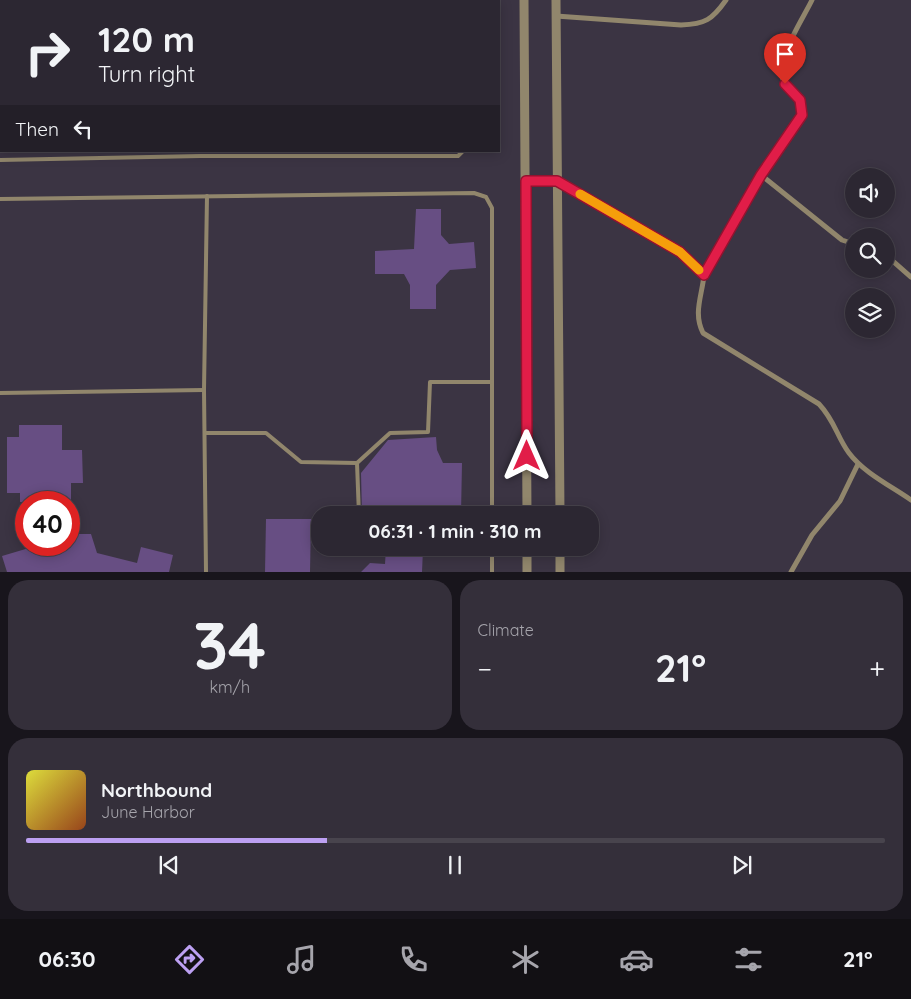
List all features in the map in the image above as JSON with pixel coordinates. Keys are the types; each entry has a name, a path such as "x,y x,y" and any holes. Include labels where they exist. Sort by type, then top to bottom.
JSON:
{"street":[{"path":"524,0 527,506"},
{"path":"556,0 560,506"},
{"path":"556,16 680,25 700,24 715,16 726,0"},
{"path":"812,0 782,61 780,74 785,84 800,100 802,115 761,175 704,275 703,291 697,311 697,322 703,333 819,404 830,416 848,452 858,464 911,500"},
{"path":"761,175 845,241"},
{"path":"526,181 557,181 680,252 704,275"},
{"path":"895,263 911,277"},
{"path":"790,572 812,535 840,501 858,464"},
{"path":"527,556 527,572"},
{"path":"560,556 560,572"}],"lane":[{"path":"0,160 194,153 458,156 462,152"},
{"path":"0,198 474,193 486,197 492,208 492,506"},
{"path":"206,572 206,433 204,390 207,196"},
{"path":"206,433 266,432 301,462 357,463 390,433 428,432 430,382 491,382"},
{"path":"0,394 204,390"},
{"path":"357,463 359,506"},
{"path":"492,556 492,572"}],"building":[{"path":"416,209 441,209 441,235 449,244 474,242 476,268 450,270 436,285 436,309 410,309 410,285 404,274 375,274 375,251 414,249"},
{"path":"19,425 62,425 62,450 82,450 83,483 71,483 71,491 15,491 15,493 7,493 7,437 19,437"},
{"path":"436,437 437,450 443,463 462,463 461,506 362,506 361,473 388,440"},
{"path":"266,519 311,519 310,572 265,572"},
{"path":"80,534 91,534 97,553 137,563 141,547 173,555 169,572 7,572 2,556 15,552 15,556 80,556"},
{"path":"386,556 423,556 422,572 361,572 370,563 385,564"}],"slow traffic":[{"path":"580,194 680,252 699,270"}],"route":[{"path":"527,456 526,181 557,181 680,252 704,275 761,175 802,115 800,100 785,84"}]}
